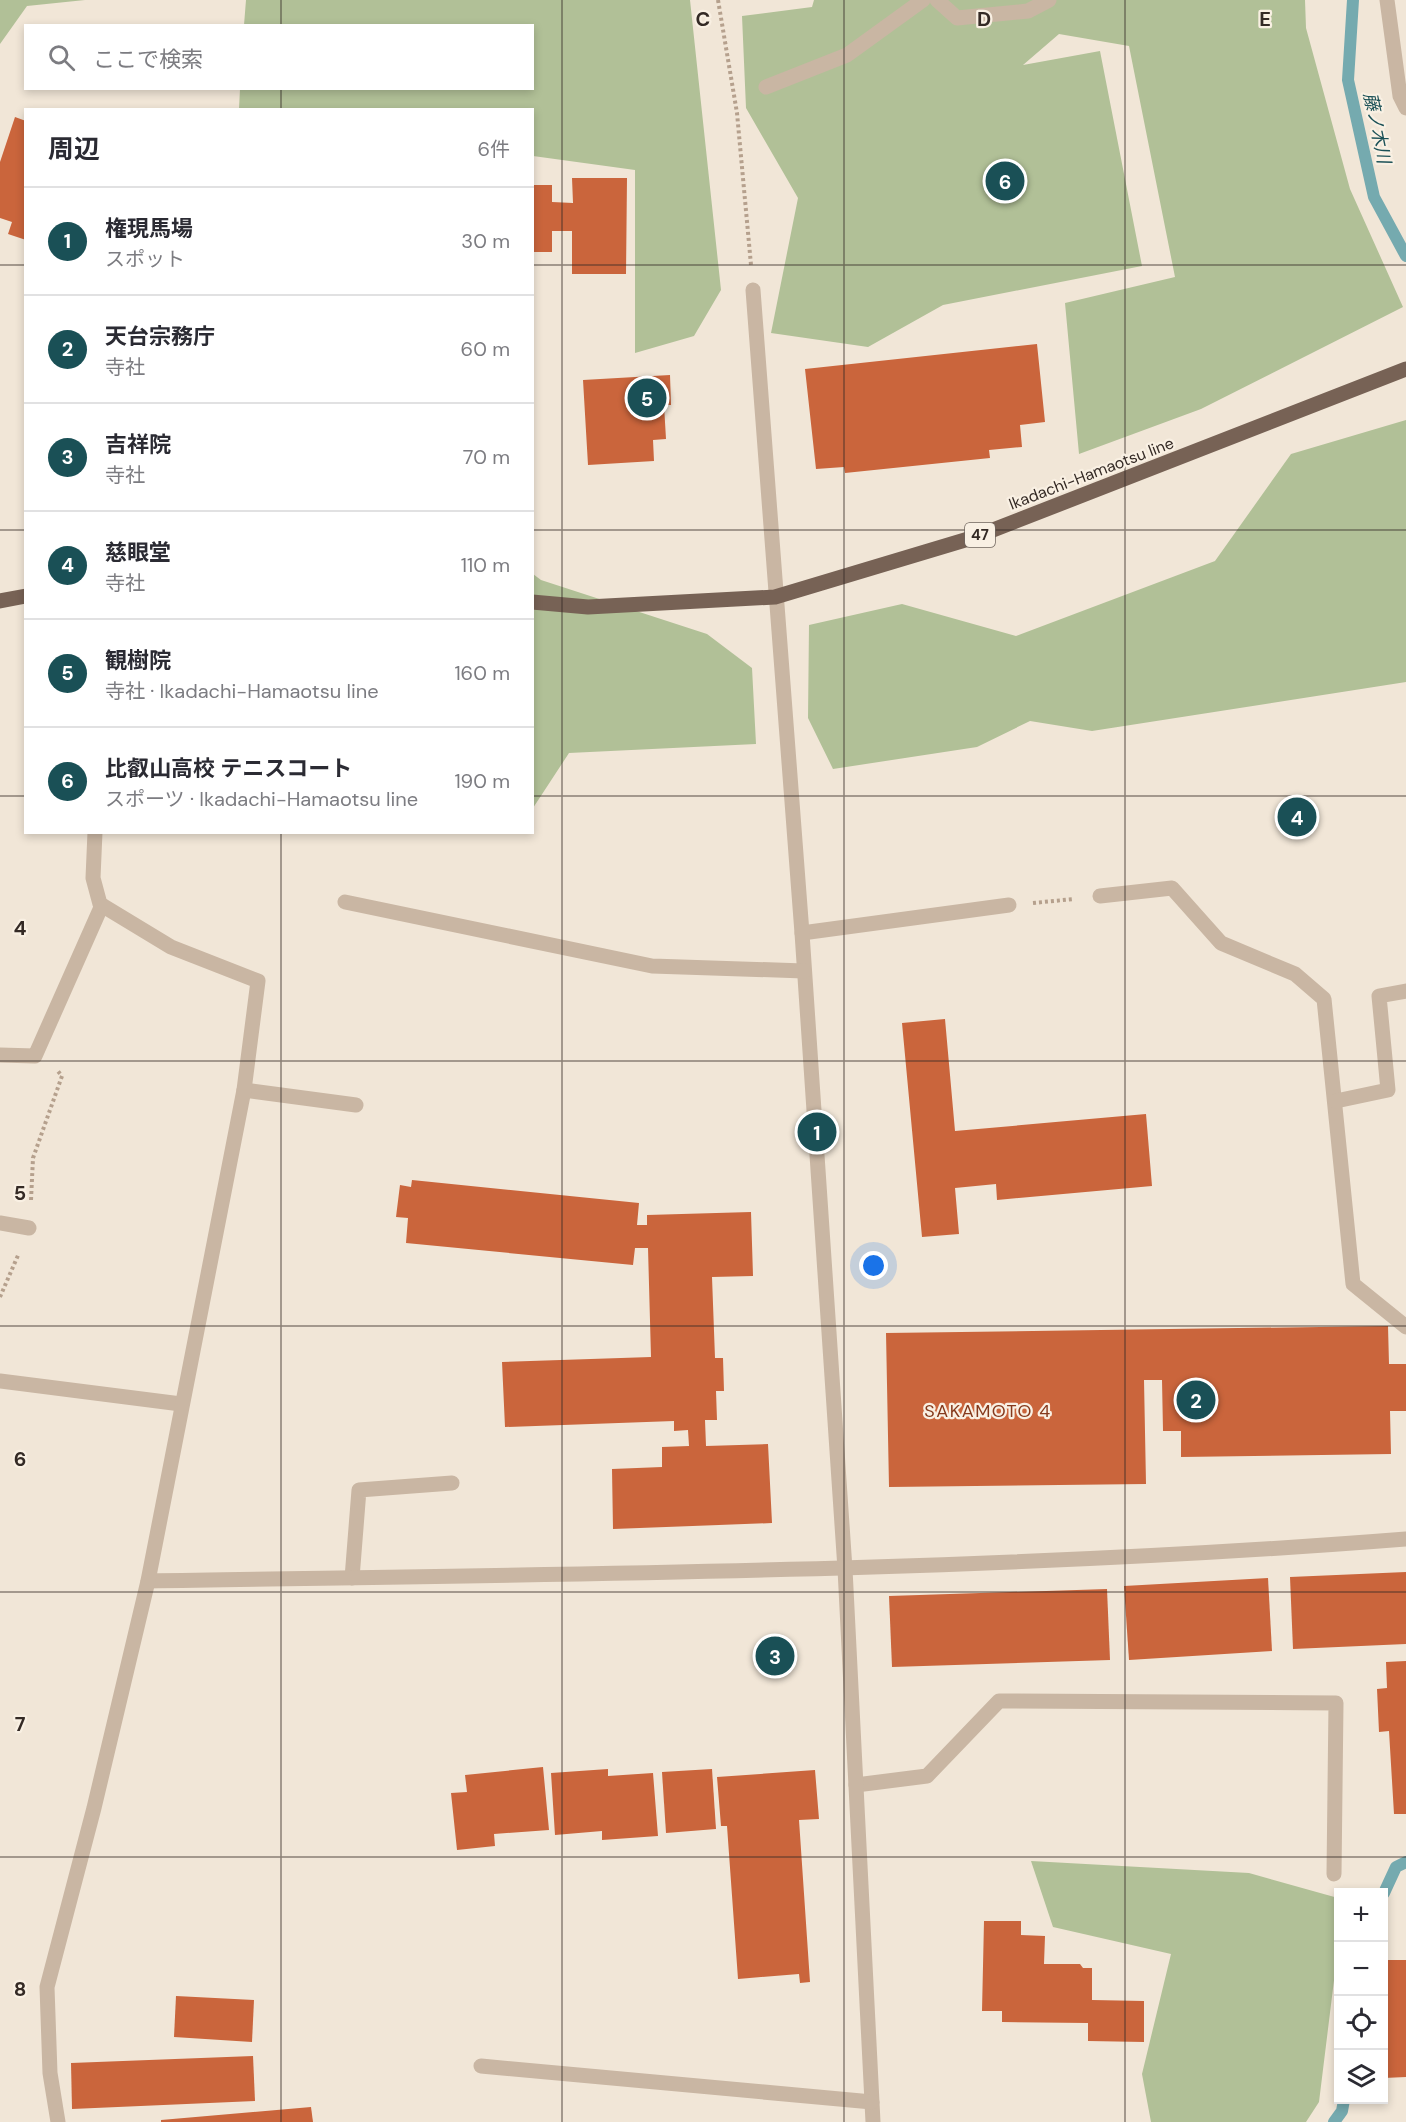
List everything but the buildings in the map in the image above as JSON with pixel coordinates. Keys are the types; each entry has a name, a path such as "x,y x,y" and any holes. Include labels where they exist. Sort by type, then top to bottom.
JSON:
{"main road":[{"name":"Ikadachi-Hamaotsu line","path":"534,602 588,607 775,597 975,537 1406,369"},
{"path":"0,602 24,596"}],"street":[{"path":"766,87 847,54 923,0"},
{"path":"937,0 957,18 1028,11 1049,0"},
{"path":"1387,0 1400,96 1406,108"},
{"path":"753,290 802,933 845,1569 873,2122"},
{"path":"58,2122 50,2073 47,1987 94,1808 148,1581 244,1090 258,981 171,947 102,905 93,878 95,834"},
{"path":"1100,896 1172,888 1221,943 1296,974 1323,999 1336,1101 1353,1284 1406,1327"},
{"path":"345,902 652,966 804,971"},
{"path":"0,1055 35,1056 102,905"},
{"path":"802,933 1009,905"},
{"path":"1336,1101 1388,1090 1379,996 1406,991"},
{"path":"244,1090 356,1105"},
{"path":"0,1223 29,1228"},
{"path":"0,1381 181,1404"},
{"path":"352,1578 359,1490 452,1483"},
{"path":"148,1581 845,1569 1238,1552 1406,1539"},
{"path":"856,1785 927,1776 999,1701 1336,1703 1334,1874"},
{"path":"481,2066 872,2102"}],"path":[{"path":"718,0 737,113 753,290"},
{"path":"1009,905 1100,896"},
{"path":"0,1297 29,1228 33,1158 62,1076 38,1048"}],"green space":[{"path":"0,0 85,0 27,6 0,44"},
{"path":"246,0 690,0 721,290 694,336 635,353 635,170 534,156 534,108 239,108 240,90 534,90 534,24 244,24"},
{"path":"814,0 1305,0 1306,28 1350,189 1403,307 1201,409 1079,454 1065,303 1175,277 1129,46 1059,34 1023,65 1100,51 1142,266 943,305 868,347 771,333 798,198 746,108 742,16 812,7"},
{"path":"1406,420 1406,682 1092,731 1030,721 977,747 833,769 808,718 809,625 902,604 1016,636 1215,561 1291,454"},
{"path":"534,575 541,580 707,634 752,668 756,744 569,753 534,806"},
{"path":"1031,1861 1249,1873 1334,1897 1334,1980 1319,2102 1306,2122 1151,2122 1142,2074 1171,1954 1053,1927"}],"waterway":[{"name":"藤ノ木川","path":"1353,0 1348,80 1374,197 1406,256"},
{"name":"藤ノ木川","path":"1386,1888 1396,1867 1406,1862"},
{"name":"藤ノ木川","path":"1334,2122 1342,2111 1343,2104"}],"place":[{"name":"比叡山高校 テニスコート","path":"1005,181"},
{"name":"観樹院","path":"647,398"},
{"name":"慈眼堂","path":"1297,817"},
{"name":"権現馬場","path":"817,1132"},
{"name":"天台宗務庁","path":"1196,1400"},
{"name":"吉祥院","path":"775,1656"}],"district":[{"name":"SAKAMOTO 4","path":"988,1411"}]}
